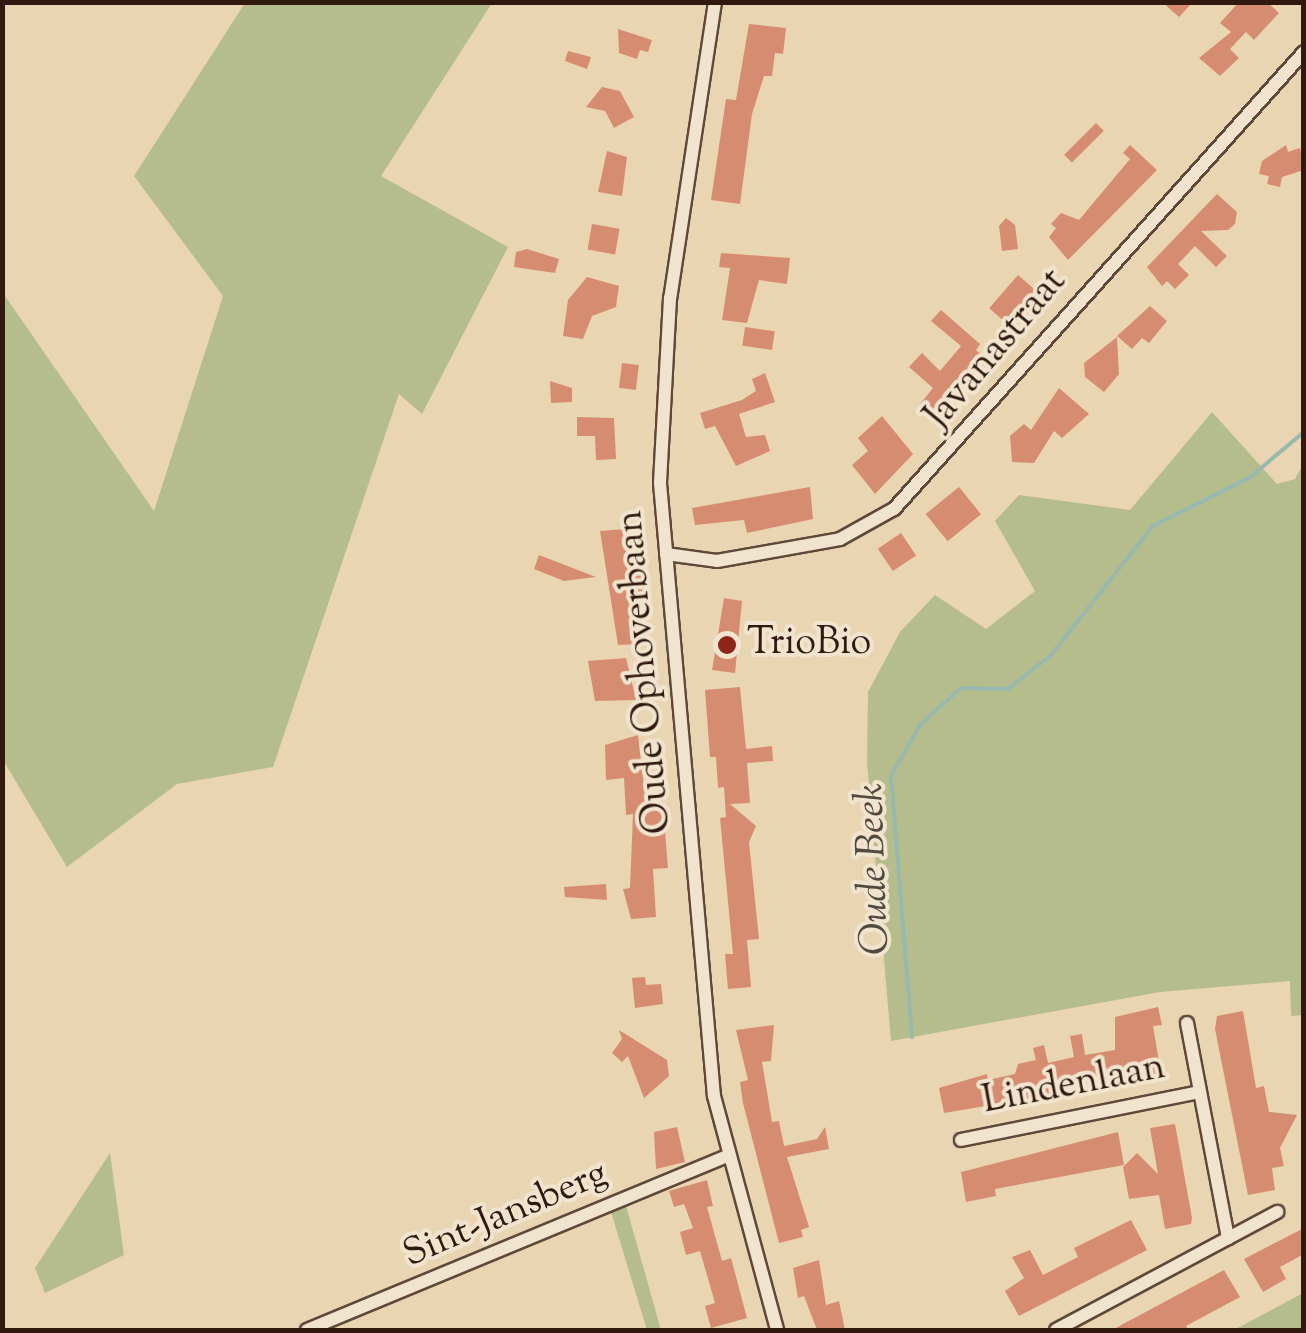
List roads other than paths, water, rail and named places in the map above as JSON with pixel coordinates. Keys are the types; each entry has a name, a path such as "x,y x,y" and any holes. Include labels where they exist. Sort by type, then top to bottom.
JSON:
{"street":[{"name":"Oude Ophoverbaan","path":"715,2 670,298 661,410 666,554 705,1014 728,1156 777,1330"},
{"name":"Javanastraat","path":"666,554 717,562 823,542 872,525 894,509 1304,52"},
{"name":"Lindenlaan","path":"1188,1024 1228,1238"},
{"name":"Lindenlaan","path":"961,1140 1199,1092"},
{"name":"Sint-Jansberg","path":"308,1330 728,1156"},
{"path":"1056,1330 1278,1212"}],"waterway":[{"name":"Oude Beek","path":"912,1037 891,776 920,725 961,688 1008,689 1050,656 1153,526 1249,478 1304,432"}],"place":[{"name":"TrioBio","path":"727,645"}]}
